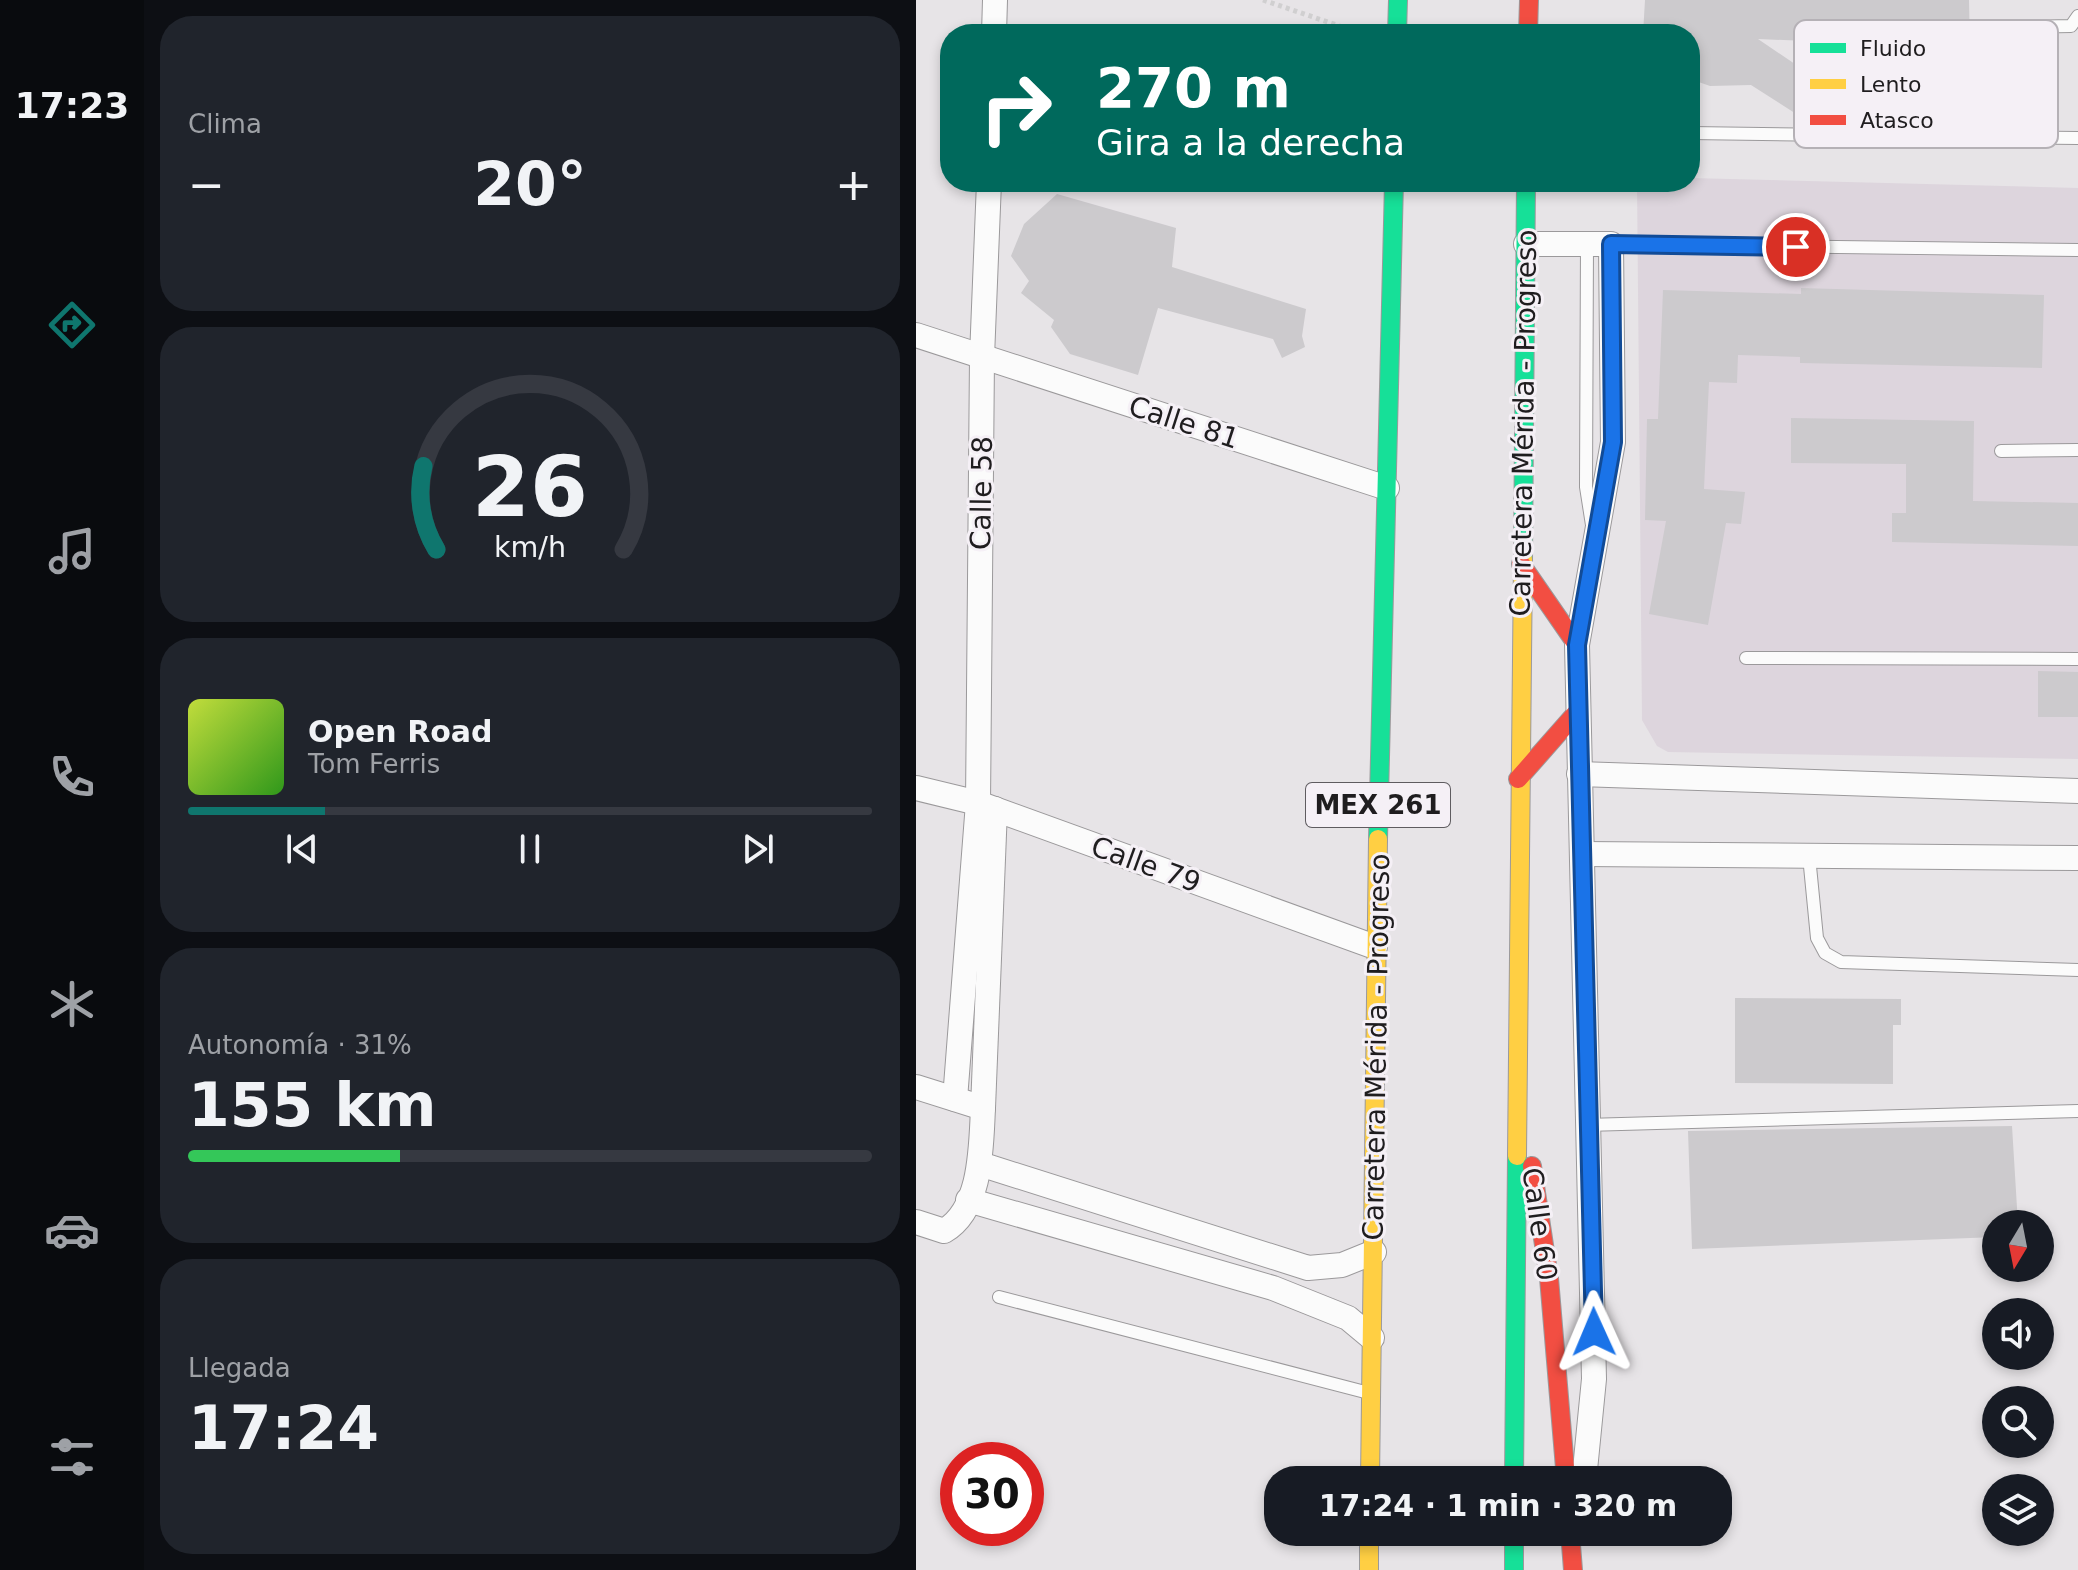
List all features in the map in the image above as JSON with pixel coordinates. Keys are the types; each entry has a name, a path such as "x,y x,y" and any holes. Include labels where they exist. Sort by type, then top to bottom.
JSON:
{"main road":[{"path":"1397,24 1398,0"},
{"path":"1528,24 1529,0"},
{"name":"Carretera Mérida - Progreso","path":"1370,1466 1375,947 1394,192"},
{"name":"Carretera Mérida - Progreso","path":"1514,1466 1518,779 1526,192"},
{"path":"1521,564 1577,645"},
{"path":"1518,779 1577,712"},
{"name":"Calle 60","path":"1516,1065 1549,1278 1565,1466"},
{"path":"1369,1546 1369,1570"},
{"path":"1514,1546 1514,1570"},
{"path":"1571,1546 1574,1570"}],"street":[{"path":"994,24 995,0"},
{"name":"Calle 58","path":"986,806 982,357 989,192"},
{"path":"1526,244 1599,244 1613,442 1609,483 1594,540 1577,645 1594,1379 1585,1466"},
{"name":"Calle 81","path":"916,335 1387,488"},
{"path":"1579,774 2078,791"},
{"name":"Calle 79","path":"916,788 986,806 1375,947"},
{"path":"955,1099 986,806"},
{"path":"916,1222 944,1231 956,1224 980,1164 986,806"},
{"path":"1582,854 2078,858"},
{"path":"916,1087 983,1108"},
{"path":"980,1164 1308,1268 1342,1265 1374,1252"},
{"path":"968,1200 1273,1288 1348,1318 1372,1338"},
{"path":"1574,1570 1577,1546"}],"lane":[{"path":"2058,26 2077,23 2078,16"},
{"path":"1700,133 1794,134"},
{"path":"2058,138 2078,138"},
{"path":"1599,244 2078,250"},
{"path":"2001,451 2078,450"},
{"path":"1746,658 2078,659"},
{"path":"1809,856 1817,938 1825,953 1841,962 2078,970"},
{"path":"1586,1125 2078,1111"},
{"path":"999,1297 1371,1394"}],"path":[{"path":"1263,0 1334,24"}],"shaded area":[{"path":"1700,178 2078,188 2078,759 1668,752 1657,746 1642,720 1637,192 1700,192"}],"building":[{"path":"1645,0 1969,0 1969,20 1794,20 1794,41 1758,39 1794,63 1794,113 1751,85 1710,86 1700,82 1700,24 1644,24"},
{"path":"1057,194 1176,228 1172,267 1306,309 1302,336 1305,347 1282,358 1273,339 1158,308 1138,375 1070,354 1051,327 1054,320 1021,293 1029,281 1011,256 1024,224"},
{"path":"1801,288 2044,295 2042,368 1800,363 1800,357 1738,355 1737,383 1709,382 1704,489 1745,492 1741,524 1726,523 1708,625 1649,614 1666,521 1645,520 1647,419 1658,419 1663,290 1801,294"},
{"path":"1791,418 1974,421 1973,501 2078,503 2078,546 1892,542 1892,513 1906,513 1906,464 1791,463"},
{"path":"2038,671 2078,672 2078,717 2038,717"},
{"path":"1735,998 1901,999 1901,1025 1893,1025 1893,1084 1735,1083"},
{"path":"2012,1126 2017,1210 1982,1210 1982,1238 1692,1249 1688,1131"}],"traffic: fast":[{"path":"1397,24 1398,0"},
{"path":"1378,839 1394,192"},
{"path":"1523,559 1526,192"},
{"path":"1514,1466 1517,1156"},
{"path":"1514,1546 1514,1570"}],"traffic: slow":[{"path":"1517,1156 1523,559"},
{"path":"1370,1466 1378,839"},
{"path":"1369,1546 1369,1570"}],"traffic: jam":[{"path":"1528,24 1529,0"},
{"path":"1521,564 1577,645"},
{"path":"1518,779 1577,712"},
{"path":"1532,1166 1549,1278 1565,1466"},
{"path":"1571,1546 1573,1570"}],"route":[{"path":"1594,1332 1586,1125 1577,645 1594,540 1609,483 1613,442 1611,244 1796,247"}]}
